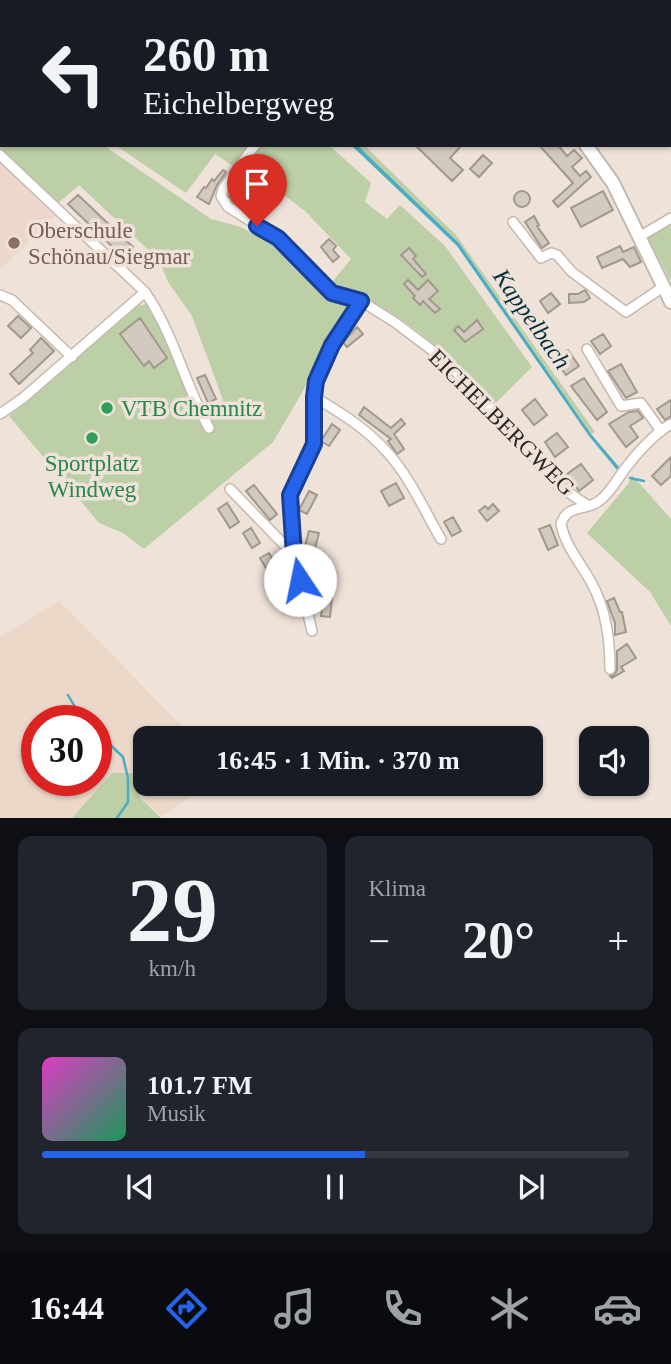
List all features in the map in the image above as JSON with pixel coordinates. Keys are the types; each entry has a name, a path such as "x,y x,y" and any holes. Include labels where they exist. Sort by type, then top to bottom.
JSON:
{"main road":[{"path":"587,147 613,183 671,302"}],"street":[{"name":"EICHELBERGWEG","path":"254,147 223,189 221,196 228,207 278,238 332,293 361,301 429,348 472,387 558,485 588,506"},
{"path":"0,155 145,292 176,347 188,384 209,428"},
{"path":"639,237 671,218"},
{"path":"513,222 541,258 551,253 557,255 572,272 626,312 663,287"},
{"path":"0,414 72,357 145,292"},
{"path":"0,295 12,300 72,357"},
{"path":"312,631 294,555 290,495 314,444 316,381 332,345 361,301"},
{"path":"587,349 621,406 641,402 660,430"},
{"path":"314,397 340,412 386,451 402,471 441,539"},
{"path":"610,668 607,624 597,593 568,546 561,524 565,514 571,510 596,503 660,430 671,424"},
{"path":"230,489 294,555"}],"shaded area":[{"name":"Oberschule Schönau/Siegmar","path":"0,163 55,216 0,270"},
{"path":"59,601 182,726 133,726 133,788 112,773 112,705 21,705 21,796 92,796 72,818 0,818 0,637"},
{"path":"140,796 192,796 161,816"}],"green space":[{"path":"0,147 106,147 211,219 241,227 272,245 324,297 341,299 352,307 273,442 144,549 123,533 99,523 9,416 138,306 146,304 155,311 190,400 206,428 223,400 192,316 168,282 159,260 79,185 57,204 0,151"},
{"path":"118,147 249,147 236,168 215,154 186,193"},
{"path":"258,147 331,147 371,183 365,202 387,219 400,205 445,246 532,367 494,405 433,343 398,317 349,291 329,286 351,259 305,211 246,166"},
{"path":"359,147 366,147 456,235 595,432 591,434 459,243"},
{"path":"671,223 671,282 648,237"},
{"path":"632,475 671,519 671,626 650,592 587,533 628,484"},
{"path":"112,773 133,773 133,796 139,796 161,818 72,818 92,796 112,796"}],"water":[{"path":"353,147 359,147 459,243 591,434 619,467 617,470 589,436 457,246"}],"building":[{"path":"417,147 460,147 450,158 463,170 452,181"},
{"path":"541,147 560,147 567,156 574,150 582,158 572,167 580,176 586,171 591,177 558,207 553,201 573,183"},
{"path":"483,155 492,163 479,177 470,169"},
{"path":"223,170 226,172 209,204 197,197 204,187 206,188 212,179 214,181"},
{"path":"233,190 245,199 246,196 253,199 251,202 260,206 255,214 233,202 229,196"},
{"path":"519,191 525,191 530,199 528,205 519,207 514,202 514,196"},
{"path":"603,191 613,210 581,227 571,208"},
{"path":"78,195 133,247 123,257 68,204"},
{"path":"534,216 539,225 537,226 549,243 542,248 525,222"},
{"path":"329,239 336,246 333,250 339,257 333,262 321,247"},
{"path":"620,246 623,252 634,247 641,262 630,267 623,259 602,268 597,257"},
{"path":"409,248 416,256 413,259 426,274 422,277 401,255"},
{"path":"408,280 418,290 428,280 438,291 429,299 440,309 435,313 423,301 420,305 404,284"},
{"path":"585,290 590,298 584,302 569,303 569,294 578,294"},
{"path":"551,293 560,304 548,313 540,301"},
{"path":"18,316 31,328 21,338 8,326"},
{"path":"140,318 167,358 154,368 149,361 144,366 120,334"},
{"path":"477,320 483,329 465,342 454,330 458,326 464,332"},
{"path":"357,327 363,334 347,347 343,342"},
{"path":"603,334 611,346 600,354 591,341"},
{"path":"41,338 54,351 19,384 10,374 33,353 30,350"},
{"path":"568,350 579,366 566,375 554,359"},
{"path":"621,364 637,392 626,398 608,371"},
{"path":"205,375 216,399 208,403 197,378"},
{"path":"584,378 607,412 597,420 571,386"},
{"path":"535,399 547,415 534,425 522,410"},
{"path":"671,400 671,416 665,420 657,409"},
{"path":"364,407 391,428 401,419 405,424 394,434 404,449 397,454 388,441 391,439 359,415"},
{"path":"638,411 643,418 630,426 638,437 626,447 609,424 629,412"},
{"path":"332,424 340,430 329,446 321,441"},
{"path":"557,433 568,447 555,457 545,442"},
{"path":"671,457 671,476 661,485 652,476"},
{"path":"581,464 593,480 579,491 567,474"},
{"path":"396,483 404,498 389,506 381,491"},
{"path":"254,485 277,514 270,520 246,491"},
{"path":"309,491 317,495 307,514 299,510"},
{"path":"227,503 239,522 230,528 218,509"},
{"path":"493,504 499,511 487,521 479,511 485,506 488,509"},
{"path":"453,517 461,531 452,536 444,522"},
{"path":"550,525 558,545 548,550 539,529"},
{"path":"251,528 260,543 252,548 243,533"},
{"path":"309,531 319,533 315,548 305,546"},
{"path":"269,553 278,569 275,571 284,584 274,590 270,583 274,581 260,558"},
{"path":"323,597 332,598 330,617 321,616"},
{"path":"614,598 622,612 626,632 615,635 615,623 607,601"},
{"path":"627,644 636,658 621,667 624,671 612,678 610,676 617,670 617,651"}],"waterway":[{"path":"630,478 644,481"},
{"path":"68,695 74,705"},
{"path":"112,746 123,757 128,778 128,802 117,818"}],"place":[{"name":"Oberschule Schönau/Siegmar","path":"14,243"},
{"name":"VTB Chemnitz","path":"107,408"},
{"name":"Sportplatz Windweg","path":"92,438"}],"route":[{"path":"257,226 278,238 332,293 361,301 332,345 316,381 314,444 290,495 294,555 300,580"}],"water label":[{"name":"Kappelbach","path":"532,319"}]}
